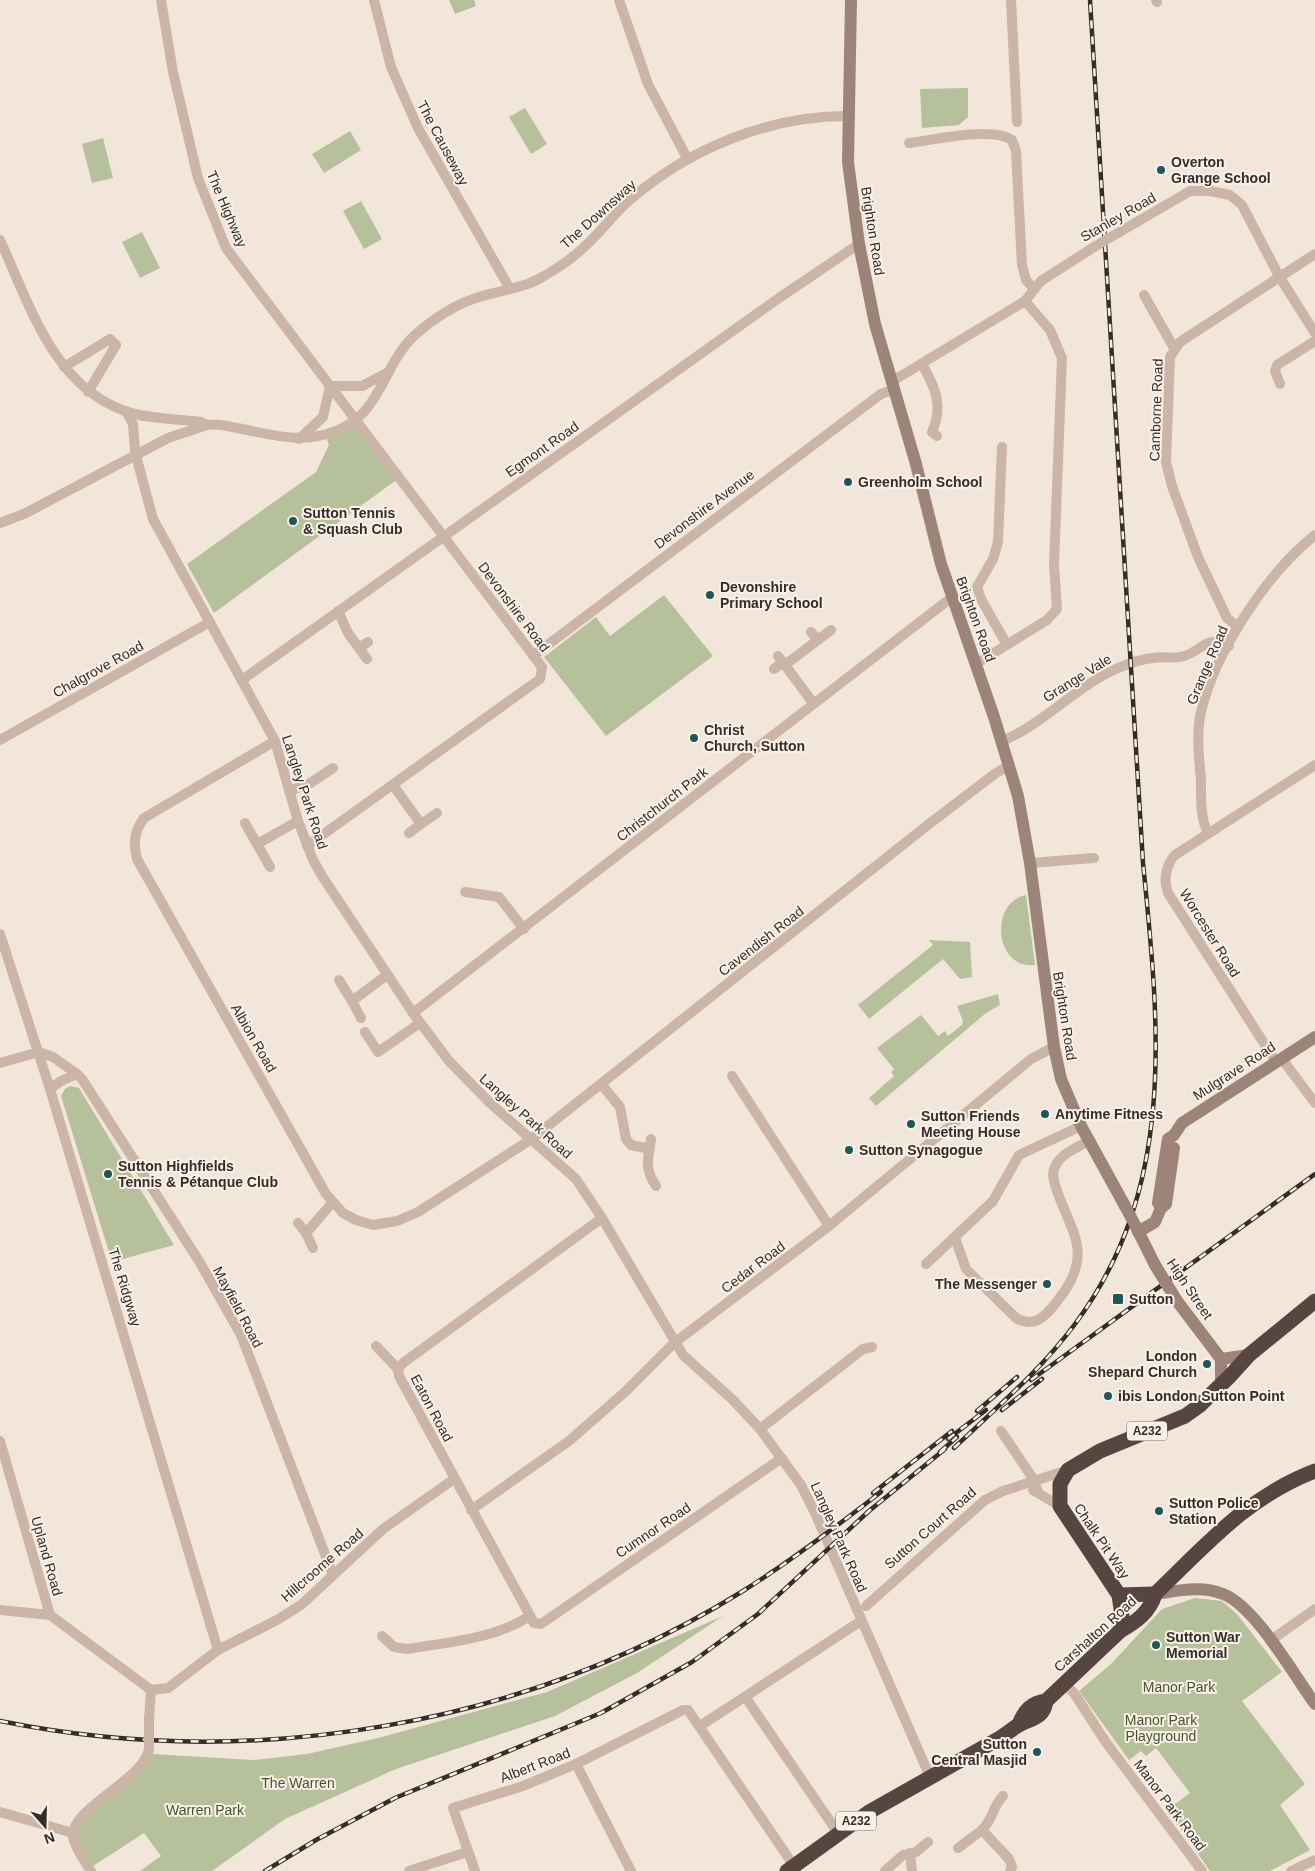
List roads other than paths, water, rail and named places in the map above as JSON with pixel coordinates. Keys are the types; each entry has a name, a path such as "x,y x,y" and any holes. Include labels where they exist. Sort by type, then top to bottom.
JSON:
{"highway":[{"name":"A232","path":"1221,1385 1249,1355 1315,1300"},
{"name":"Sutton Court Road","path":"1068,1470 1100,1451 1184,1416 1221,1385"},
{"name":"Chalk Pit Way","path":"1068,1470 1060,1484 1060,1506 1119,1595 1155,1594"},
{"name":"Carshalton Road","path":"791,1868 868,1812 1019,1725 1031,1722 1045,1709 1046,1700 1120,1631 1131,1625 1147,1611 1155,1594 1244,1510 1273,1490 1315,1472"},
{"path":"1119,1595 1122,1616 1120,1631"}],"main road":[{"name":"Brighton Road","path":"851,0 847,116 850,180 859,244 875,324 916,464 951,598 976,664 1010,765 1018,796 1030,863 1054,1047 1065,1092 1081,1126 1136,1228"},
{"name":"Mulgrave Road","path":"1136,1228 1154,1222 1161,1208 1166,1204 1176,1141 1174,1135 1182,1123 1315,1038"},
{"name":"High Street","path":"1136,1228 1155,1265 1177,1301 1221,1359"},
{"path":"1221,1385 1221,1359 1249,1355"},
{"path":"1155,1594 1199,1589 1223,1594 1245,1608 1315,1704"}],"street":[{"name":"The Highway","path":"161,0 173,72 198,178 226,248 356,421"},
{"name":"The Causeway","path":"374,0 391,67 418,128 510,289"},
{"path":"619,0 648,84 687,158"},
{"path":"1011,0 1017,122"},
{"name":"The Downsway","path":"356,421 375,400 389,372 412,337 440,314 476,298 510,289 543,277 583,249 631,199 687,158 734,138 785,122 828,116 847,116"},
{"path":"909,143 962,134 1001,136 1012,140 1016,156 1022,265 1026,280 1037,285 1025,301 1056,339 1062,358 1062,485 1055,571 1057,609 1053,616 976,664"},
{"name":"Stanley Road","path":"1037,285 1118,233 1190,192 1210,191 1230,195 1242,205 1279,276 1315,333"},
{"path":"0,240 50,345 64,367 88,392 126,411 300,440 326,435 356,421"},
{"name":"Egmont Road","path":"242,680 778,298 859,244"},
{"name":"Camborne Road","path":"1238,627 1227,618 1211,586 1198,557 1169,474 1166,450 1171,375 1170,356 1174,348 1279,276 1315,254"},
{"path":"1144,295 1174,348"},
{"name":"Devonshire Avenue","path":"534,656 922,364 1025,301"},
{"path":"64,367 110,339 116,345 88,392"},
{"path":"1280,384 1275,371 1277,365 1315,341"},
{"path":"922,364 938,400 938,418 932,432 936,436"},
{"name":"The Downsway","path":"330,386 362,386 389,372"},
{"path":"300,440 323,417 330,386"},
{"name":"Langley Park Road","path":"126,411 134,430 134,449 153,519 275,741 298,821 307,846 322,876 420,1023 468,1082 530,1140 576,1179 602,1218 683,1356 733,1400 760,1429 801,1486 815,1513 930,1777"},
{"name":"Devonshire Road","path":"307,846 540,679 542,668 356,421"},
{"path":"0,522 26,513 168,438 207,425"},
{"path":"1002,447 998,542 993,559 977,587 981,599 1007,645"},
{"name":"Grange Road","path":"1208,833 1205,827 1202,804 1200,718 1215,675 1238,627 1267,585 1299,548 1315,535"},
{"name":"Christchurch Park","path":"413,1013 951,598"},
{"path":"338,611 348,633 363,645 367,659"},
{"name":"Chalgrove Road","path":"0,740 210,622"},
{"path":"774,669 814,636 831,630"},
{"name":"Grange Vale","path":"1002,741 1018,733 1098,678 1124,665 1152,658 1185,656 1208,642 1220,642 1228,646"},
{"path":"782,661 814,703"},
{"name":"Albion Road","path":"275,741 144,818 135,833 135,850 137,859 332,1203 343,1213 356,1220 373,1225 397,1221 418,1212 530,1140"},
{"name":"Cavendish Road","path":"530,1140 929,824 1010,765"},
{"name":"Worcester Road","path":"1315,765 1172,858 1166,871 1166,889 1279,1060 1315,1103"},
{"path":"290,791 309,784 333,768"},
{"path":"393,785 421,824"},
{"path":"409,833 437,813"},
{"path":"257,844 298,821"},
{"path":"244,823 270,867"},
{"path":"1030,863 1094,858"},
{"path":"465,892 499,897 524,929"},
{"name":"The Ridgway","path":"0,934 39,1052 218,1650"},
{"path":"352,1001 387,975"},
{"path":"339,980 361,1018"},
{"path":"365,1032 380,1056 420,1023"},
{"name":"Cedar Road","path":"471,1510 583,1430 674,1343 829,1226 1031,1059 1054,1047"},
{"path":"0,1063 39,1052"},
{"name":"Mayfield Road","path":"39,1052 53,1057 77,1074 86,1086 198,1262 241,1335 333,1575"},
{"path":"50,1089 61,1081 77,1074"},
{"path":"732,1076 829,1226"},
{"path":"601,1084 620,1107 626,1139 631,1145 651,1144 646,1166 649,1176 656,1186"},
{"path":"926,1264 993,1201 1019,1155 1081,1126"},
{"path":"955,1238 966,1269 1016,1318 1025,1322 1041,1318 1052,1308 1074,1276 1078,1263 1076,1240 1055,1185 1054,1170 1060,1159 1070,1150 1089,1141"},
{"path":"306,1233 332,1203"},
{"name":"Eaton Road","path":"541,1624 534,1623 530,1616 398,1376 398,1370 404,1363 602,1218"},
{"path":"298,1223 306,1233 313,1248"},
{"path":"1299,1314 1315,1308"},
{"path":"376,1346 398,1370"},
{"path":"760,1429 863,1349 872,1347"},
{"path":"1001,1431 1034,1480 1038,1492"},
{"name":"Upland Road","path":"0,1441 50,1615 151,1690"},
{"name":"Cumnor Road","path":"541,1624 782,1458"},
{"name":"Sutton Court Road","path":"866,1606 985,1500 1003,1491 1068,1470"},
{"name":"Hillcroome Road","path":"151,1690 163,1690 172,1685 218,1650 276,1620 300,1605 383,1529 454,1479"},
{"path":"1023,1486 1038,1492 1060,1506"},
{"path":"1270,1641 1315,1609"},
{"path":"0,1610 50,1615"},
{"path":"382,1636 394,1647 407,1649 493,1634 515,1626 530,1616"},
{"path":"791,1868 700,1726 746,1698 861,1621"},
{"name":"Manor Park Road","path":"1064,1684 1074,1693 1102,1735 1202,1871"},
{"path":"91,1871 76,1844 73,1833 78,1821 143,1764 149,1749 151,1690"},
{"path":"746,1698 838,1833"},
{"name":"Albert Road","path":"475,1871 453,1808 523,1786 576,1764 683,1710 692,1713 700,1726"},
{"path":"576,1764 632,1871"},
{"path":"958,1848 991,1821 994,1804 1003,1796"},
{"path":"0,1812 73,1833"},
{"path":"982,1830 1010,1859 1012,1867 1010,1871"},
{"path":"884,1871 903,1855 922,1849 928,1842"},
{"path":"409,1871 467,1852"},
{"path":"910,1853 912,1871"},
{"path":"1291,1871 1315,1860"}],"railway":[{"path":"954,1448 1017,1389 1062,1341 1075,1324 1108,1271 1131,1216 1146,1160 1154,1102 1156,1043 1154,983 1143,863 1090,0"},
{"path":"1031,1380 1315,1174"},
{"path":"977,1411 1017,1377"},
{"path":"1002,1410 1042,1379"},
{"path":"948,1439 986,1410"},
{"path":"873,1493 952,1431"},
{"path":"940,1452 957,1437"},
{"path":"265,1871 316,1840 395,1798 601,1713 692,1662 758,1614 869,1511 945,1449"},
{"path":"0,1721 95,1736 191,1741 288,1738 384,1726 478,1705 570,1676 658,1638 761,1580 814,1543 881,1492"}],"place":[{"name":"Overton Grange School","path":"1161,170"},
{"name":"Greenholm School","path":"848,482"},
{"name":"Sutton Tennis & Squash Club","path":"293,521"},
{"name":"Devonshire Primary School","path":"710,595"},
{"name":"Christ Church, Sutton","path":"694,738"},
{"name":"Anytime Fitness","path":"1045,1114"},
{"name":"Sutton Friends Meeting House","path":"911,1124"},
{"name":"Sutton Synagogue","path":"849,1150"},
{"name":"Sutton Highfields Tennis & Pétanque Club","path":"108,1174"},
{"name":"The Messenger","path":"1047,1284"},
{"name":"Sutton","path":"1118,1299"},
{"name":"London Shepard Church","path":"1207,1364"},
{"name":"ibis London Sutton Point","path":"1108,1396"},
{"name":"Sutton Police Station","path":"1159,1511"},
{"name":"Sutton War Memorial","path":"1156,1645"},
{"name":"Sutton Central Masjid","path":"1037,1752"}],"park label":[{"name":"Manor Park","path":"1179,1687"},
{"name":"Manor Park Playground","path":"1161,1728"},
{"name":"The Warren","path":"298,1783"},
{"name":"Warren Park","path":"205,1810"}]}
